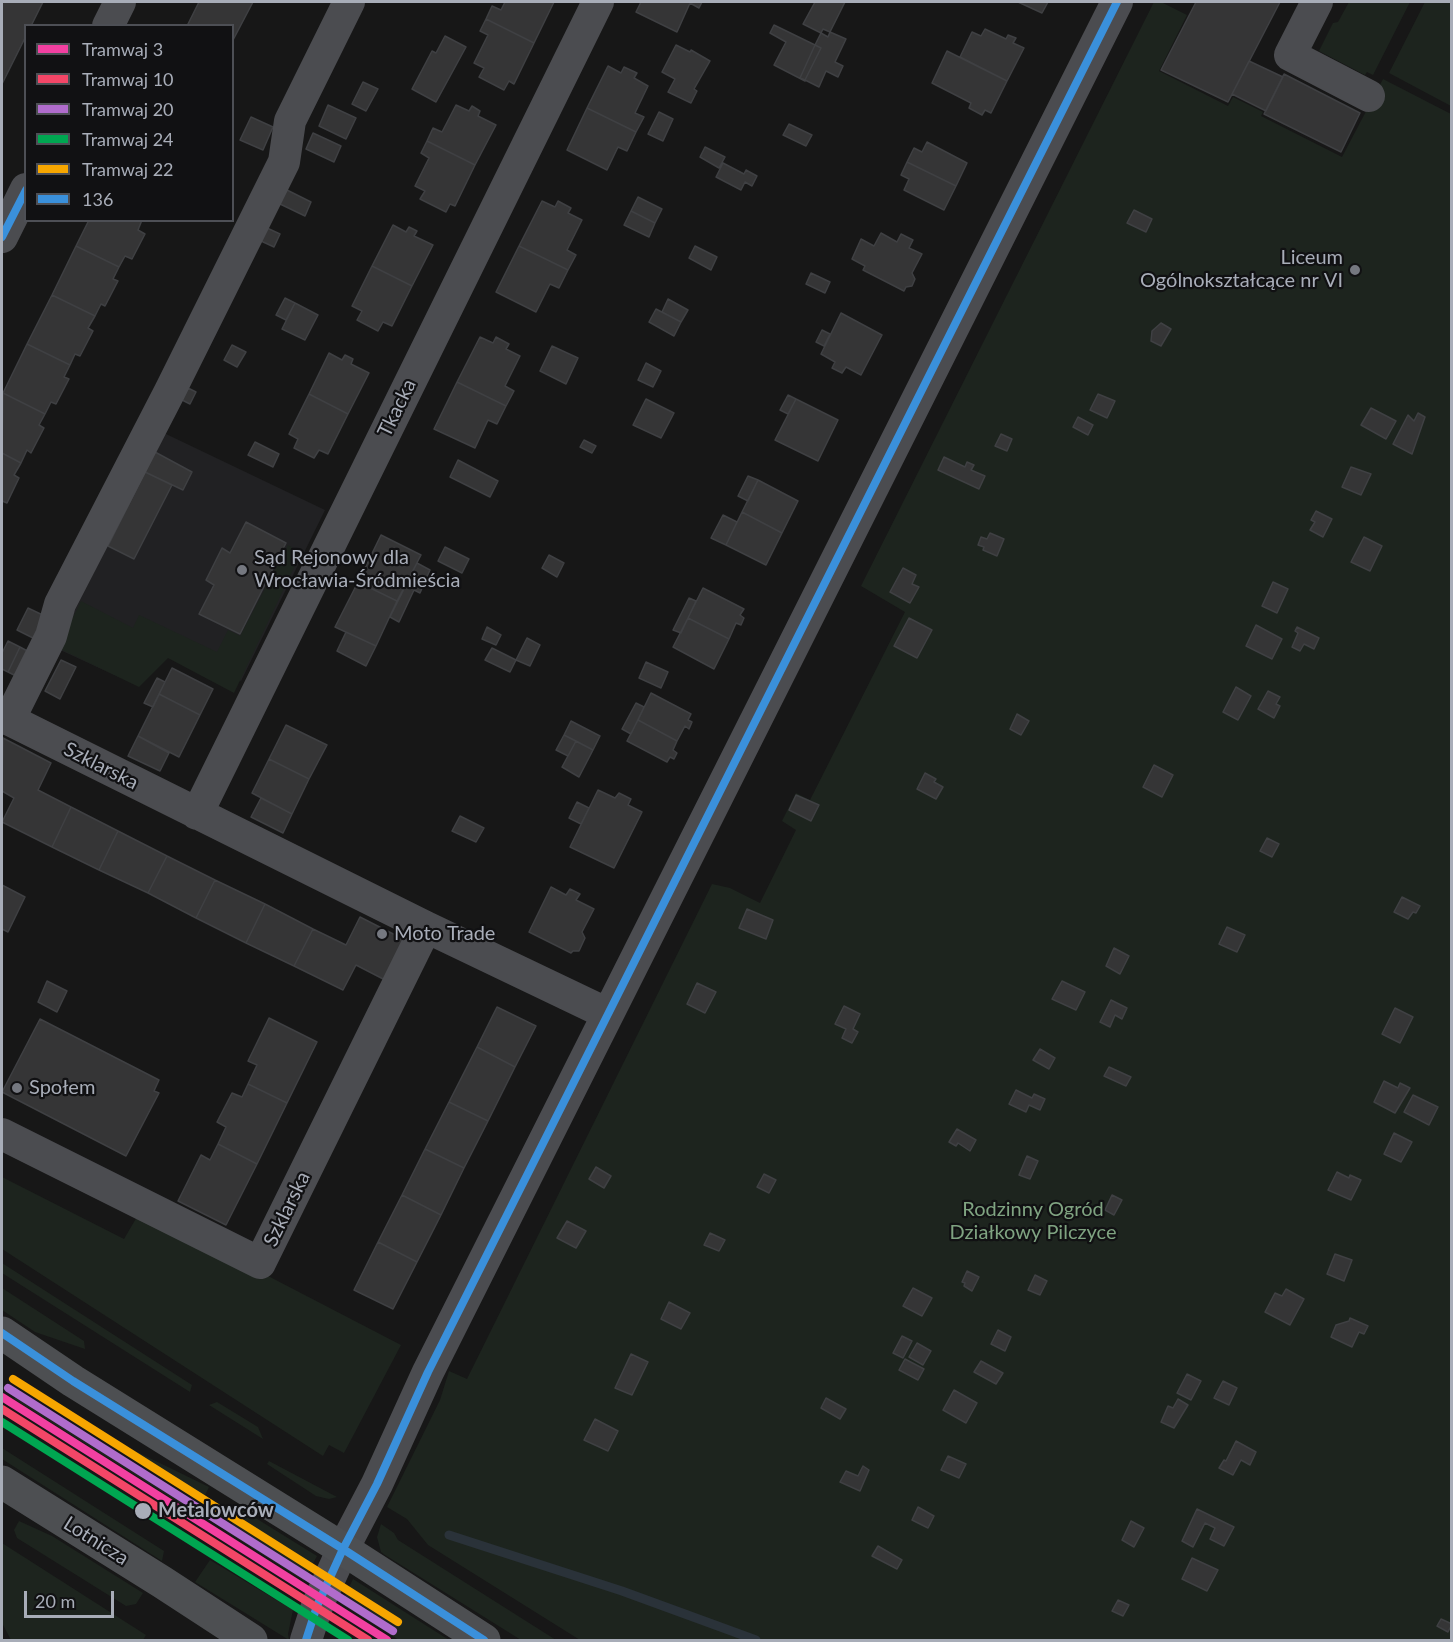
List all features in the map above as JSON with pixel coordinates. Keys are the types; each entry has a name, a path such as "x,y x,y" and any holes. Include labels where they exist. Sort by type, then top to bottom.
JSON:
{"main road":[{"path":"2,1333 484,1641"},
{"name":"Lotnicza","path":"2,1482 162,1582 251,1641"}],"street":[{"path":"109,24 120,2"},
{"path":"5,718 51,636 60,604 170,391 284,162 290,121 349,2"},
{"name":"Tkacka","path":"197,814 598,2"},
{"path":"306,1641 317,1606 343,1549 377,1484 428,1372 1117,2"},
{"path":"1317,2 1290,56 1369,96"},
{"path":"2,237 24,193"},
{"name":"Szklarska","path":"5,718 426,927 608,1014"},
{"name":"Szklarska","path":"2,1134 260,1263 426,927"}],"shaded area":[{"path":"164,433 325,510 241,681 148,635 121,678 56,648"}],"green space":[{"name":"Rodzinny Ogród Działkowy Pilczyce","path":"1154,2 1161,2 1187,15 1159,71 1228,106 1233,97 1263,112 1261,116 1342,157 1383,79 1451,114 1451,1640 580,1640 428,1545 407,1519 387,1507 440,1400 449,1371 467,1379 712,884 730,888 760,903 796,830 782,821 796,793 810,800 905,612 861,586"},
{"path":"1349,2 1410,2 1373,75 1367,72 1365,75 1319,51 1333,23 1338,22"},
{"path":"1425,2 1451,2 1451,106 1389,73"},
{"path":"288,545 301,553 234,693 168,658 139,687 58,648 81,601 133,628 139,615 217,652 228,630 240,636"},
{"path":"2,1177 124,1239 141,1210 401,1345 344,1453 329,1445 323,1456 2,1249"},
{"path":"2,1263 192,1385 190,1392 2,1273"},
{"path":"2,1288 84,1341 85,1349 35,1332 2,1310"},
{"path":"18,1393 194,1504 194,1512 14,1399"},
{"path":"217,1402 258,1427 263,1439 209,1405"},
{"path":"88,1428 209,1487 204,1497 199,1498"},
{"path":"2,1448 164,1551 162,1561 2,1459"},
{"path":"269,1461 337,1497 329,1499 316,1496 267,1464"},
{"path":"241,1509 317,1556 304,1581 227,1532"},
{"path":"19,1521 52,1536 143,1593 136,1604 126,1606 17,1538 14,1530"},
{"path":"381,1524 394,1533 398,1540 556,1640 521,1640 385,1555 381,1552 377,1537"},
{"path":"2,1543 146,1635 143,1640 11,1640 2,1623"},
{"path":"210,1560 293,1610 289,1640 195,1582"},
{"path":"353,1579 449,1640 399,1640 341,1604"}],"building":[{"path":"2,2 43,2 32,24 24,24 24,40 2,84"},
{"path":"199,2 253,2 234,38 234,24 188,24"},
{"path":"505,2 554,2 534,43 486,19 492,6 501,10"},
{"path":"641,2 702,2 699,8 690,3 677,32 636,12"},
{"path":"815,2 845,2 830,32 823,29 821,33 803,24"},
{"path":"1018,2 1048,2 1042,13"},
{"path":"1196,2 1280,2 1228,102 1161,70"},
{"path":"486,19 534,43 514,84 509,81 504,90 479,77 484,68 474,63 488,35 480,31"},
{"path":"774,25 815,45 800,78 805,81 774,65 786,42 770,33"},
{"path":"985,29 1006,39 1008,35 1016,38 1013,43 1024,48 1007,81 960,57 972,32 981,36"},
{"path":"830,32 846,39 835,62 843,66 838,77 826,71 819,87 805,80 821,48 815,45 821,33 828,37"},
{"path":"445,36 466,47 436,102 412,89 432,51 436,53"},
{"path":"676,45 690,52 691,50 710,61 694,89 697,91 691,103 668,92 675,79 662,72"},
{"path":"815,45 821,48 805,80 800,78"},
{"path":"947,51 1007,81 991,113 985,110 982,115 969,108 971,103 932,83"},
{"path":"1249,61 1283,77 1266,111 1232,94"},
{"path":"608,66 621,73 624,67 637,73 634,78 648,86 635,113 644,117 636,132 587,108"},
{"path":"1284,74 1360,113 1341,152 1264,114"},
{"path":"363,82 378,89 366,111 352,104"},
{"path":"328,105 356,118 346,139 319,126"},
{"path":"456,105 469,111 472,106 480,111 478,116 496,125 475,165 427,141 433,128 442,132"},
{"path":"587,108 636,132 627,151 618,147 607,170 567,150"},
{"path":"659,112 673,119 663,141 648,134"},
{"path":"251,117 273,127 263,150 240,140"},
{"path":"789,124 812,135 806,146 783,135"},
{"path":"313,133 341,146 334,162 306,149"},
{"path":"427,141 475,165 455,206 450,204 446,212 420,199 425,191 415,186 429,158 421,153"},
{"path":"927,142 967,163 956,186 907,162 914,148 922,152"},
{"path":"705,147 725,157 719,168 700,157"},
{"path":"907,162 956,186 944,210 904,190 909,179 901,175"},
{"path":"723,163 744,174 746,170 757,176 752,186 745,182 741,190 716,177"},
{"path":"285,189 311,202 305,216 278,203"},
{"path":"638,197 662,209 655,223 631,211"},
{"path":"542,201 555,207 558,201 571,208 568,213 582,220 567,250 576,255 568,270 519,246"},
{"path":"1134,210 1152,219 1146,232 1127,223"},
{"path":"631,211 655,223 649,237 624,225"},
{"path":"88,222 141,222 138,230 145,234 132,259 125,256 119,267 76,246"},
{"path":"393,225 406,232 409,227 417,231 414,236 433,245 412,286 372,266"},
{"path":"267,228 280,234 274,247 261,241"},
{"path":"881,233 897,242 901,234 913,240 909,248 922,254 912,273 915,279 912,286 906,287 904,291 863,270 865,266 852,259 861,239 874,246"},
{"path":"76,246 119,267 113,279 118,281 105,306 101,304 95,316 52,295"},
{"path":"519,246 568,270 559,288 550,284 536,312 496,292"},
{"path":"695,246 717,257 711,270 689,258"},
{"path":"372,266 412,286 392,326 383,322 378,331 357,320 362,311 352,306"},
{"path":"811,273 830,282 825,293 806,284"},
{"path":"52,295 95,316 88,328 93,331 80,356 75,354 70,365 27,344"},
{"path":"285,298 295,303 286,320 276,315"},
{"path":"668,299 688,310 681,322 662,312"},
{"path":"295,303 318,315 305,340 282,329"},
{"path":"656,309 681,322 674,336 649,322"},
{"path":"841,313 882,335 861,375 846,367 842,373 832,368 835,362 821,354"},
{"path":"1161,323 1171,329 1161,346 1151,341 1152,331"},
{"path":"822,330 830,334 824,346 816,342"},
{"path":"480,337 493,343 496,337 509,344 506,349 520,356 505,386 514,391 506,406 457,382"},
{"path":"27,344 70,365 64,377 69,379 56,404 51,402 45,414 3,393"},
{"path":"232,345 246,352 237,367 224,360"},
{"path":"552,346 578,358 566,384 540,371"},
{"path":"329,353 342,360 345,355 353,359 351,364 369,373 348,414 309,394"},
{"path":"646,363 661,371 653,387 638,380"},
{"path":"457,382 506,406 497,424 488,420 475,448 434,429"},
{"path":"188,388 196,392 190,404 182,400"},
{"path":"3,393 45,414 39,425 44,428 31,453 27,450 21,463 2,453"},
{"path":"309,394 348,414 328,454 319,450 314,458 294,448 298,439 289,434"},
{"path":"1098,394 1115,401 1107,418 1090,410"},
{"path":"788,395 796,399 788,414 780,410"},
{"path":"646,399 674,413 661,438 633,425"},
{"path":"796,399 838,420 818,461 775,440"},
{"path":"1371,408 1396,421 1386,439 1361,425"},
{"path":"1418,413 1425,417 1412,454 1393,444 1408,415 1414,421"},
{"path":"1078,417 1093,425 1088,435 1073,427"},
{"path":"1001,434 1012,439 1007,451 995,446"},
{"path":"584,440 596,446 592,453 580,447"},
{"path":"255,442 279,454 273,467 248,455"},
{"path":"155,452 192,472 183,490 145,472"},
{"path":"2,453 21,463 14,475 19,478 7,503 2,501"},
{"path":"944,457 965,467 967,462 974,465 971,470 985,476 979,489 938,470"},
{"path":"458,460 498,481 490,497 450,477"},
{"path":"1351,467 1371,474 1361,495 1342,487"},
{"path":"145,472 172,485 134,559 108,546"},
{"path":"748,476 758,480 748,501 738,496"},
{"path":"758,480 798,501 782,533 742,512"},
{"path":"1316,511 1332,519 1323,537 1310,530 1315,522 1311,520"},
{"path":"742,512 782,533 766,565 726,545"},
{"path":"723,515 737,522 726,545 711,538"},
{"path":"246,522 286,543 240,634 199,614 214,585 206,580 222,548 230,553"},
{"path":"990,533 1004,539 997,556 983,550 984,547 978,545 981,537 987,539"},
{"path":"381,535 421,555 397,601 358,582"},
{"path":"1364,537 1382,546 1370,571 1351,562"},
{"path":"445,547 469,559 462,573 438,561"},
{"path":"549,555 564,563 557,577 542,568"},
{"path":"417,563 430,570 420,593 414,590 399,622 390,617"},
{"path":"903,568 916,575 912,584 919,587 910,603 890,592"},
{"path":"358,582 397,601 376,646 335,627"},
{"path":"1273,582 1288,589 1277,613 1262,606"},
{"path":"703,588 744,609 740,615 744,618 741,625 736,623 729,639 688,618"},
{"path":"689,598 696,601 681,633 673,630"},
{"path":"28,608 49,618 39,641 17,630"},
{"path":"688,618 729,639 714,669 673,647"},
{"path":"909,618 932,630 917,658 894,646"},
{"path":"1256,625 1282,639 1272,659 1246,646"},
{"path":"487,627 501,635 496,645 482,639"},
{"path":"1297,627 1319,638 1314,649 1304,644 1300,651 1292,647 1298,633 1295,631"},
{"path":"346,632 376,646 366,666 337,651"},
{"path":"527,638 540,645 530,666 516,660"},
{"path":"8,641 20,647 8,672 2,669 2,653"},
{"path":"20,647 33,654 20,678 8,672"},
{"path":"492,648 516,660 510,672 485,660"},
{"path":"61,660 76,667 60,699 45,691"},
{"path":"646,662 668,672 661,688 639,678"},
{"path":"172,668 213,689 200,715 159,694"},
{"path":"157,678 165,682 153,707 144,703"},
{"path":"1236,687 1251,696 1238,720 1223,712"},
{"path":"1268,691 1280,697 1276,704 1280,706 1274,718 1258,709"},
{"path":"651,693 691,714 688,720 692,722 689,729 685,726 677,741 638,720"},
{"path":"159,694 200,715 179,757 138,736"},
{"path":"636,703 644,707 631,734 622,729"},
{"path":"1017,714 1029,721 1021,735 1010,729"},
{"path":"638,720 677,741 673,750 677,753 674,759 670,757 667,762 627,741"},
{"path":"571,721 600,736 593,750 564,735"},
{"path":"286,725 327,745 309,779 269,759"},
{"path":"564,735 576,741 568,756 556,750"},
{"path":"138,736 169,753 160,771 128,756"},
{"path":"3,738 51,763 38,790 71,807 52,847 2,822 14,798 2,791"},
{"path":"576,741 593,750 579,777 562,767"},
{"path":"269,759 309,779 292,814 252,793"},
{"path":"1154,765 1173,775 1162,797 1143,787"},
{"path":"925,773 936,779 934,782 943,787 936,799 917,789"},
{"path":"598,790 615,798 619,793 631,799 628,805 642,812 614,868 570,847"},
{"path":"796,795 819,805 811,821 789,810"},
{"path":"261,798 292,814 283,833 251,817"},
{"path":"577,802 589,808 581,824 569,818"},
{"path":"71,807 118,831 99,870 52,847"},
{"path":"460,816 484,828 476,842 452,831"},
{"path":"118,831 167,856 148,893 99,870"},
{"path":"1267,838 1279,844 1272,857 1260,851"},
{"path":"167,856 215,880 196,918 148,893"},
{"path":"215,880 265,904 246,943 196,918"},
{"path":"2,885 25,897 8,932 2,929"},
{"path":"551,887 566,895 570,889 580,894 576,900 594,909 582,932 585,938 579,951 571,953 529,932"},
{"path":"1402,897 1420,906 1416,913 1413,912 1408,919 1394,912"},
{"path":"265,904 313,929 294,966 246,943"},
{"path":"747,909 773,920 766,939 739,928"},
{"path":"360,917 407,941 387,981 356,965 343,990 294,966 313,929 346,945"},
{"path":"1227,927 1245,935 1237,952 1219,944"},
{"path":"1114,948 1129,956 1120,974 1106,966"},
{"path":"47,981 67,991 57,1012 38,1002"},
{"path":"1062,981 1085,992 1076,1010 1052,999"},
{"path":"697,983 716,992 705,1013 687,1004"},
{"path":"1111,1000 1127,1008 1122,1019 1115,1015 1110,1027 1100,1022"},
{"path":"844,1006 860,1014 853,1029 858,1032 852,1043 842,1038 846,1029 835,1024"},
{"path":"497,1007 536,1026 515,1067 477,1047"},
{"path":"1395,1008 1413,1017 1400,1043 1382,1034"},
{"path":"269,1018 317,1042 287,1103 248,1084 257,1065 248,1061"},
{"path":"40,1019 159,1080 154,1091 159,1093 126,1156 2,1092"},
{"path":"477,1047 515,1067 488,1121 449,1102"},
{"path":"1040,1049 1055,1058 1049,1069 1033,1060"},
{"path":"1109,1067 1131,1077 1126,1086 1104,1076"},
{"path":"1384,1081 1398,1088 1400,1083 1410,1088 1395,1113 1374,1102"},
{"path":"248,1084 287,1103 257,1164 218,1144 226,1127 217,1122 232,1093 242,1097"},
{"path":"1016,1090 1032,1098 1034,1094 1045,1099 1040,1110 1029,1105 1026,1112 1009,1104"},
{"path":"1413,1095 1438,1107 1429,1125 1404,1112"},
{"path":"449,1102 488,1121 464,1168 425,1149"},
{"path":"957,1129 976,1140 970,1151 958,1143 956,1146 949,1142"},
{"path":"1394,1133 1412,1142 1401,1162 1384,1154"},
{"path":"218,1144 257,1164 226,1225 178,1201 201,1155 210,1160"},
{"path":"425,1149 464,1168 441,1215 402,1195"},
{"path":"1027,1156 1038,1161 1030,1179 1019,1175"},
{"path":"596,1167 611,1176 604,1188 589,1179"},
{"path":"1337,1172 1349,1178 1350,1175 1361,1180 1351,1200 1328,1190"},
{"path":"764,1174 776,1180 769,1193 757,1187"},
{"path":"402,1195 441,1215 417,1262 378,1242"},
{"path":"1112,1195 1122,1200 1114,1215 1105,1210"},
{"path":"567,1221 586,1231 576,1248 557,1238"},
{"path":"710,1233 725,1240 719,1251 704,1245"},
{"path":"378,1242 417,1262 393,1309 354,1290"},
{"path":"1335,1254 1352,1260 1344,1281 1327,1274"},
{"path":"967,1271 979,1277 972,1291 962,1282"},
{"path":"1035,1275 1047,1281 1040,1295 1028,1290"},
{"path":"913,1288 932,1298 922,1316 903,1306"},
{"path":"1286,1289 1304,1299 1290,1325 1265,1312 1275,1293 1282,1296"},
{"path":"669,1302 690,1313 681,1329 661,1319"},
{"path":"1350,1318 1368,1326 1364,1334 1359,1332 1352,1347 1331,1337 1336,1325 1349,1321"},
{"path":"998,1330 1011,1337 1005,1351 991,1344"},
{"path":"902,1336 912,1341 903,1358 893,1353"},
{"path":"917,1343 931,1351 923,1365 909,1357"},
{"path":"631,1354 648,1362 632,1395 615,1388"},
{"path":"905,1359 924,1369 918,1380 899,1370"},
{"path":"981,1361 1003,1373 996,1384 974,1372"},
{"path":"1187,1374 1201,1381 1191,1400 1177,1393"},
{"path":"1223,1381 1237,1388 1229,1405 1214,1398"},
{"path":"954,1390 977,1403 966,1423 943,1410"},
{"path":"826,1398 846,1409 840,1419 821,1408"},
{"path":"1178,1399 1188,1405 1174,1428 1161,1422 1168,1406 1173,1408"},
{"path":"595,1419 618,1431 608,1451 584,1440"},
{"path":"1236,1441 1256,1452 1250,1465 1241,1460 1233,1475 1219,1468 1224,1460 1226,1461"},
{"path":"948,1456 966,1464 959,1478 941,1470"},
{"path":"863,1466 869,1470 860,1491 840,1482 846,1471 858,1476"},
{"path":"918,1507 934,1516 928,1528 912,1520"},
{"path":"1197,1509 1234,1527 1224,1546 1210,1539 1215,1528 1205,1523 1193,1547 1182,1541"},
{"path":"1131,1521 1144,1528 1134,1547 1122,1540"},
{"path":"878,1546 902,1560 897,1569 872,1556"},
{"path":"1192,1558 1218,1570 1207,1591 1182,1579"},
{"path":"1118,1600 1129,1605 1123,1616 1112,1611"},
{"path":"1441,1619 1452,1624 1448,1632 1437,1626"}],"waterway":[{"path":"449,1535 622,1591 756,1640"}],"tram line":[{"name":"22","path":"13,1379 398,1622"},
{"name":"20","path":"8,1388 393,1631"},
{"name":"3","path":"2,1397 387,1640"},
{"name":"10","path":"2,1409 368,1640"},
{"name":"24","path":"2,1422 348,1640"}],"transit line":[{"name":"136","path":"306,1640 317,1606 343,1549 377,1484 428,1372 1117,2"},
{"name":"136","path":"2,237 24,194"},
{"name":"136","path":"2,1333 73,1381 343,1549 484,1640"}],"place":[{"name":"Liceum Ogólnokształcące nr VI","path":"1355,270"},
{"name":"Sąd Rejonowy dla Wrocławia-Śródmieścia","path":"242,570"},
{"name":"Moto Trade","path":"382,934"},
{"name":"Społem","path":"17,1088"},
{"name":"Metalowców","path":"143,1511"}]}
